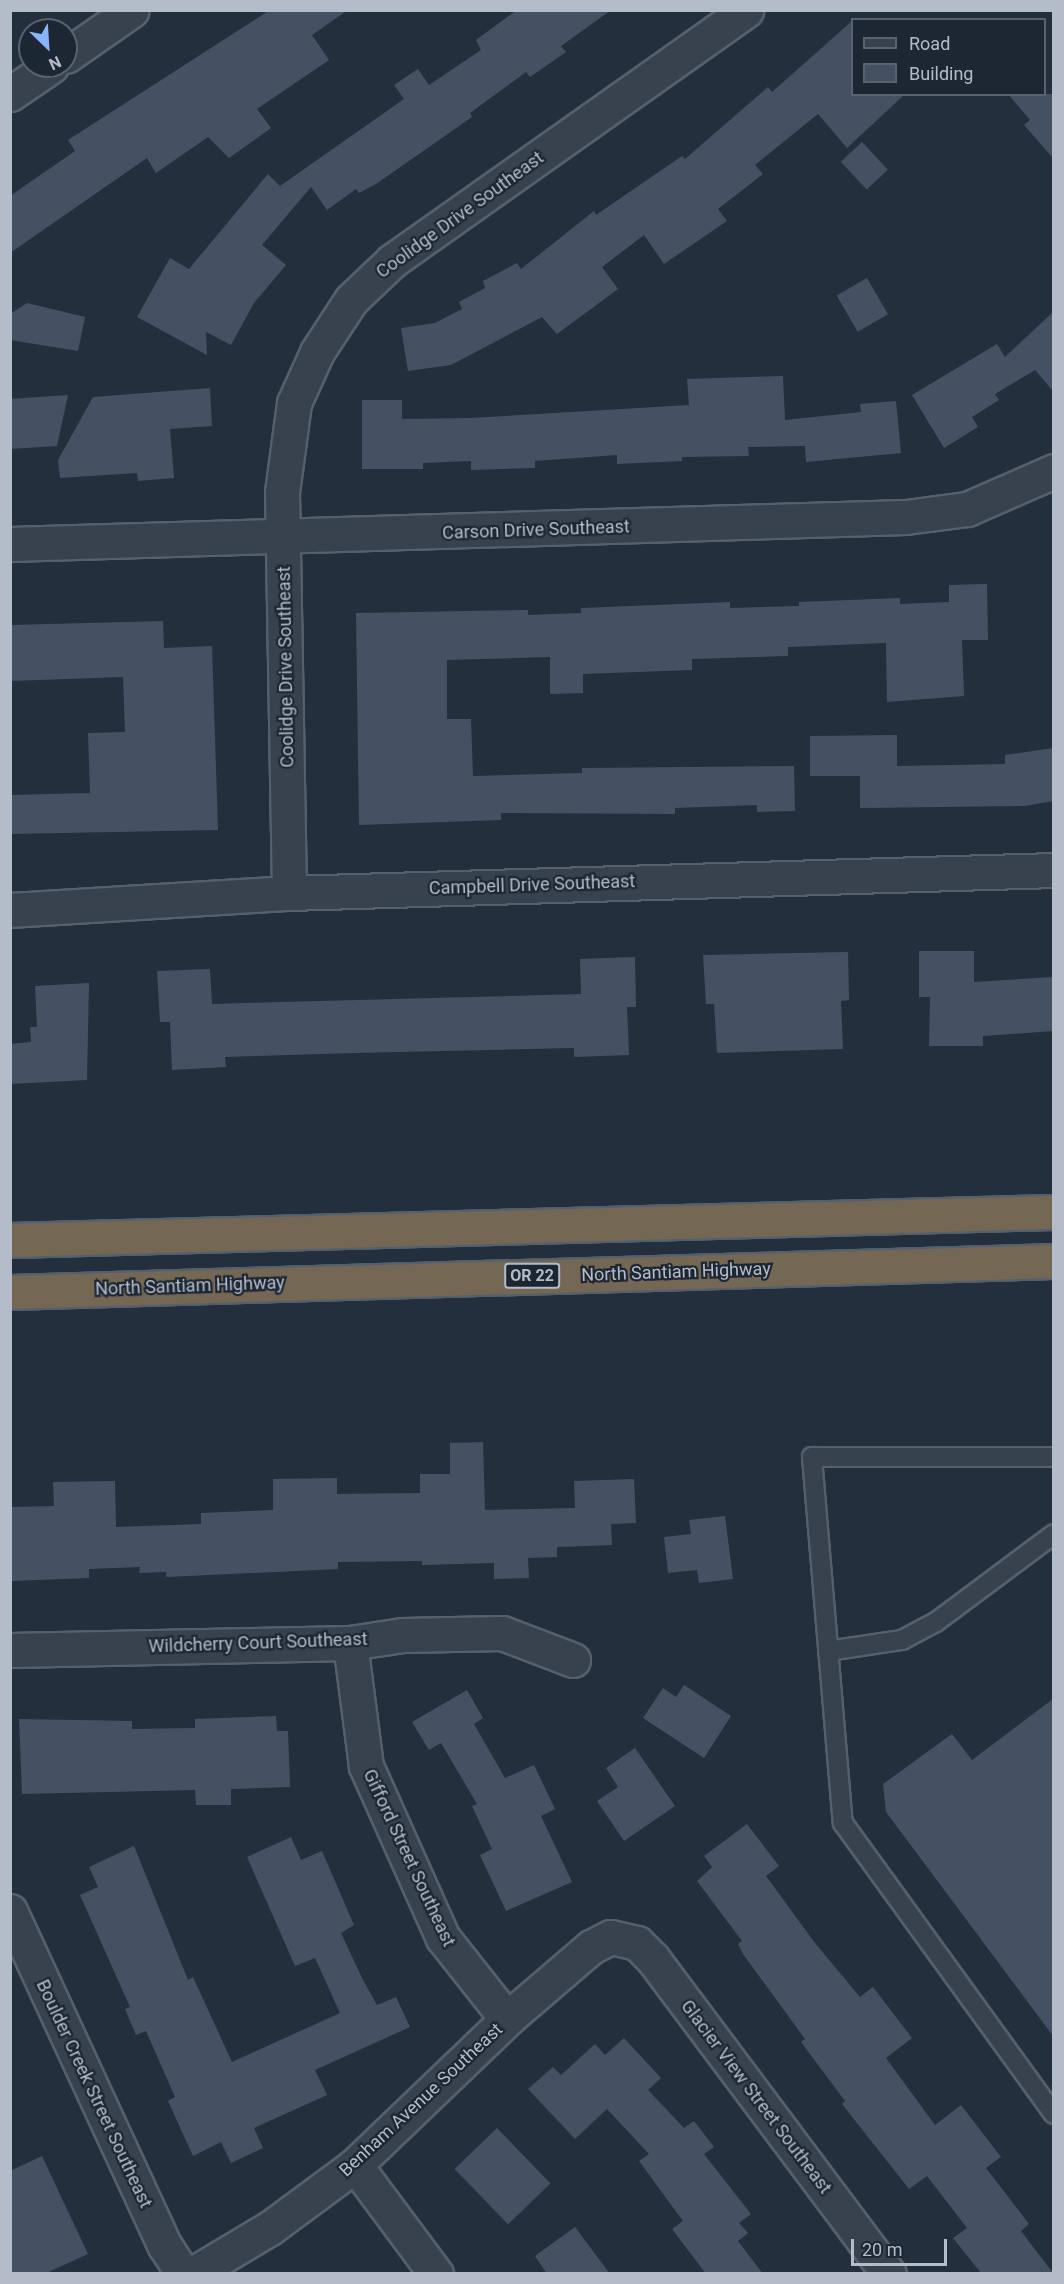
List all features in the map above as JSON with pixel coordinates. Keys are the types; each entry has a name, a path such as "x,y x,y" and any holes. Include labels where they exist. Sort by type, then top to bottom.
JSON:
{"highway":[{"path":"886,1217 1053,1196"},
{"path":"10,1240 1053,1212"},
{"name":"North Santiam Highway","path":"10,1292 1053,1261"}],"street":[{"path":"78,48 132,10"},
{"name":"Coolidge Drive Southeast","path":"289,892 282,492 294,403 317,352 351,300 392,261 746,10"},
{"path":"10,94 33,78"},
{"name":"Carson Drive Southeast","path":"10,544 283,539 906,517 967,509 1053,471"},
{"name":"Campbell Drive Southeast","path":"10,910 289,892 1053,870"},
{"name":"Wildcherry Court Southeast","path":"10,1650 350,1643 403,1635 502,1633 573,1660"},
{"name":"Gifford Street Southeast","path":"350,1643 366,1766 444,1938 507,2019"},
{"name":"Boulder Creek Street Southeast","path":"10,1911 165,2246 183,2274"},
{"name":"Benham Avenue Southeast","path":"193,2274 270,2228 355,2165 507,2019 591,1947 611,1937"},
{"name":"Glacier View Street Southeast","path":"611,1937 638,1943 653,1959 889,2274"},
{"path":"355,2165 436,2274"}],"lane":[{"path":"1053,1457 812,1457 843,1823 1053,2114"},
{"path":"828,1651 911,1635 936,1622 1053,1534"}],"building":[{"path":"270,10 348,10 312,35 329,60 257,109 271,128 229,158 208,137 156,173 147,158 10,253 10,196 75,151 68,140"},
{"path":"517,10 611,10 561,46 566,52 530,77 526,72 470,113 472,117 376,184 359,193 356,189 327,210 311,187 262,245 286,265 254,303 231,345 206,332 207,355 137,317 170,258 189,269 268,174 280,186 404,99 394,85 418,69 429,85 481,50 476,40"},
{"path":"851,22 851,96 903,96 847,148 818,114 755,165 763,174 718,209 727,221 664,264 644,235 602,267 618,289 557,334 542,317 451,365 408,371 401,328 435,323 462,309 459,302 485,288 483,281 517,263 521,269 594,211 596,215 682,156 685,159 768,87 772,92"},
{"path":"1053,94 1053,158 1024,125 1030,120 1010,96"},
{"path":"862,142 888,170 867,190 841,162"},
{"path":"867,278 888,314 858,332 837,296"},
{"path":"27,303 85,317 78,351 10,340 10,314"},
{"path":"1053,312 1053,391 1035,370 995,394 999,400 972,417 978,427 944,448 912,395 997,344 1005,357"},
{"path":"783,376 785,420 861,412 860,404 896,401 901,453 806,462 805,446 748,447 749,456 682,457 682,461 617,464 617,455 535,461 535,468 471,470 471,461 423,463 423,469 362,469 362,400 402,400 402,419 470,418 689,405 687,379"},
{"path":"210,388 212,426 170,429 174,478 138,481 137,473 60,478 58,460 93,397"},
{"path":"68,395 57,446 10,449 10,399"},
{"path":"987,584 988,640 962,640 964,696 887,702 886,643 788,647 788,656 692,659 692,670 583,674 583,693 550,694 550,657 447,660 447,719 471,719 473,776 582,773 582,768 794,766 795,811 757,812 757,805 675,808 675,814 501,813 501,820 359,825 356,613 528,610 528,615 581,613 581,608 730,602 730,608 799,606 799,602 900,598 900,604 949,602 949,585"},
{"path":"163,621 164,648 212,646 218,830 10,834 10,795 90,793 88,733 125,732 123,677 10,681 10,625"},
{"path":"897,735 897,766 1005,764 1005,755 1053,748 1053,801 1025,806 860,808 860,776 810,776 810,736"},
{"path":"919,951 974,951 974,982 1053,977 1053,1031 983,1036 983,1046 929,1046 930,997 919,997"},
{"path":"848,952 849,1000 841,1001 843,1049 717,1053 714,1004 706,1004 703,955"},
{"path":"635,957 636,1007 627,1007 629,1055 574,1057 574,1048 225,1057 226,1067 172,1070 170,1022 160,1022 157,971 210,969 212,1004 581,994 580,959"},
{"path":"89,983 87,1080 10,1084 10,1044 31,1042 30,1027 37,1027 35,986"},
{"path":"483,1442 485,1510 575,1508 574,1481 634,1479 636,1523 611,1524 612,1545 557,1547 557,1557 528,1558 529,1578 494,1579 494,1563 422,1565 422,1561 338,1562 338,1569 166,1577 166,1572 139,1573 140,1567 89,1569 89,1578 12,1581 10,1507 54,1506 53,1482 115,1481 116,1527 201,1524 201,1513 273,1510 273,1479 337,1478 337,1494 420,1493 420,1474 450,1474 450,1443"},
{"path":"725,1516 733,1579 699,1583 697,1570 668,1573 664,1537 691,1534 689,1520"},
{"path":"684,1685 731,1716 704,1758 643,1718 663,1688 676,1697"},
{"path":"467,1690 483,1718 474,1724 505,1778 534,1765 555,1809 541,1816 572,1882 506,1911 480,1855 492,1849 472,1806 477,1804 441,1743 429,1750 412,1722"},
{"path":"1053,1699 1053,2036 886,1812 883,1784 952,1734 972,1760"},
{"path":"276,1716 277,1731 288,1731 290,1787 231,1789 231,1805 196,1805 195,1790 22,1794 19,1719 132,1721 132,1729 195,1728 195,1719"},
{"path":"635,1748 675,1806 624,1841 597,1801 618,1787 606,1768"},
{"path":"747,1824 779,1866 766,1876 815,1943 860,1997 873,1987 912,2038 886,2058 935,2125 961,2105 1001,2157 986,2168 1029,2224 1021,2231 1053,2273 981,2273 953,2238 967,2228 927,2176 909,2189 842,2104 845,2101 801,2042 805,2039 743,1954 738,1944 742,1941 697,1881 712,1867 704,1856"},
{"path":"291,1837 301,1860 322,1851 354,1925 341,1933 363,1980 377,2005 396,1997 410,2027 315,2070 327,2095 254,2128 263,2148 231,2163 221,2142 193,2156 168,2101 175,2097 146,2031 136,2035 125,2009 130,2007 80,1895 98,1887 89,1867 134,1846 188,1980 193,1977 232,2062 340,2013 315,1958 295,1966 247,1857"},
{"path":"624,2038 661,2078 648,2090 684,2128 694,2121 714,2147 704,2154 751,2214 739,2223 748,2233 738,2241 763,2274 706,2274 672,2229 683,2221 639,2161 649,2154 607,2109 575,2139 528,2089 553,2067 561,2075 595,2044 605,2055"},
{"path":"497,2128 550,2183 508,2224 455,2169"},
{"path":"42,2156 88,2254 44,2274 10,2274 10,2171"},
{"path":"575,2227 610,2274 547,2274 535,2256"}]}
